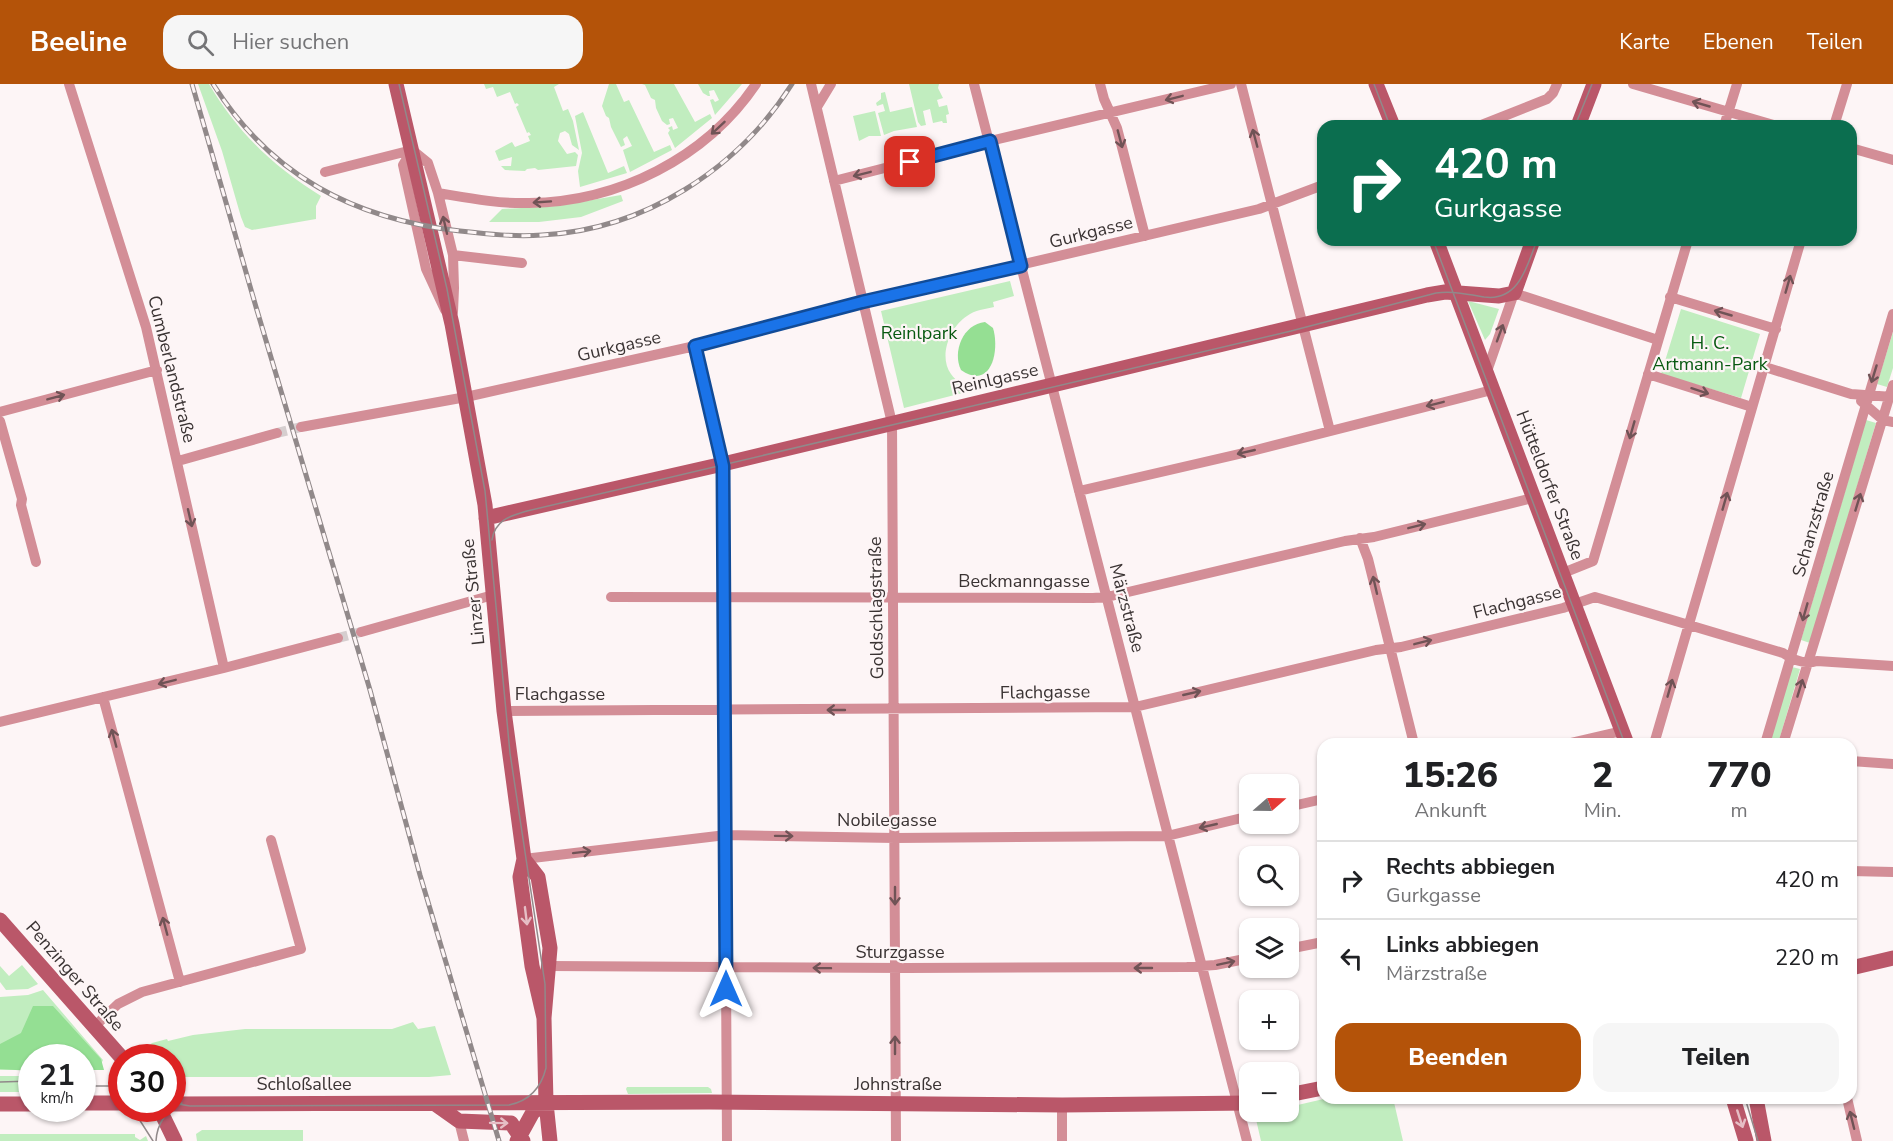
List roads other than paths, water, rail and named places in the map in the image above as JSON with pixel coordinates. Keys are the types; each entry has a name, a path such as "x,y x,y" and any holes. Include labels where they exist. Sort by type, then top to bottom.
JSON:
{"main road":[{"name":"Linzer Straße","path":"396,84 452,324 479,468 486,518 504,711 524,858 520,877 532,966 544,1018"},
{"path":"1376,84 1390,120"},
{"path":"1580,120 1594,84"},
{"name":"Hütteldorfer Straße","path":"1438,246 1625,738"},
{"path":"1514,293 1531,246"},
{"name":"Reinlgasse","path":"486,518 723,464 1427,295 1456,292 1498,296 1514,293"},
{"name":"Linzer Straße","path":"524,858 538,877 550,948 544,1018 546,1103 550,1141"},
{"name":"Penzinger Straße","path":"0,920 109,1044"},
{"path":"1857,967 1893,958"},
{"path":"1299,1093 1317,1089"},
{"path":"520,1139 533,1112 546,1103"},
{"name":"Johnstraße","path":"546,1103 1239,1104"},
{"name":"Schloßallee","path":"186,1104 546,1103"},
{"path":"0,1104 18,1104"},
{"path":"435,1104 459,1121 511,1123 520,1139"},
{"path":"1735,1104 1746,1141"},
{"path":"1756,1104 1764,1141"},
{"path":"166,1122 176,1141"}],"street":[{"name":"Cumberlandstraße","path":"69,84 146,327 224,668"},
{"path":"438,194 511,203 545,203 580,198 617,188 654,173 698,145 729,118 756,84"},
{"name":"Goldschlagstraße","path":"811,84 892,423 896,1141"},
{"path":"817,107 831,84"},
{"name":"Märzstraße","path":"974,84 1167,836 1202,967 1239,1091"},
{"path":"1100,84 1117,128 1145,236"},
{"path":"834,182 990,141 1231,84"},
{"path":"1240,84 1330,431"},
{"path":"1494,120 1551,96 1557,84"},
{"path":"1633,84 1756,120"},
{"path":"1726,120 1737,84"},
{"path":"1836,120 1847,84"},
{"path":"325,172 412,150"},
{"name":"Linzer Straße","path":"412,150 428,162 453,255 452,324"},
{"path":"1857,150 1893,160"},
{"name":"Gurkgasse","path":"302,427 466,397 695,346 862,302 1272,205 1317,187"},
{"path":"1563,573 1593,561 1686,246"},
{"path":"1656,738 1799,246"},
{"path":"453,255 522,262"},
{"path":"1486,374 1514,293 1658,340"},
{"path":"1670,297 1776,329"},
{"name":"Schanzstraße","path":"1767,738 1789,654 1893,314"},
{"path":"695,346 723,464 727,1141"},
{"path":"1765,367 1867,400 1888,421"},
{"path":"0,412 157,370"},
{"path":"1648,374 1752,407"},
{"path":"1079,491 1492,390"},
{"path":"1867,400 1892,392"},
{"name":"Schanzstraße","path":"1785,738 1888,421 1892,392"},
{"path":"0,421 22,499 21,505 36,562"},
{"path":"178,461 277,434"},
{"name":"Beckmanngasse","path":"611,597 1107,597 1360,538 1374,537 1533,498"},
{"path":"1360,538 1368,559 1412,738"},
{"path":"361,632 493,595"},
{"name":"Flachgasse","path":"504,711 1135,707 1575,604 1595,597 1812,660 1893,666"},
{"path":"0,722 338,638"},
{"path":"103,697 180,982"},
{"path":"1857,761 1893,764"},
{"path":"1299,804 1317,800"},
{"name":"Nobilegasse","path":"524,858 726,835 895,838 1167,836 1239,819"},
{"path":"94,1027 118,1004 142,992 301,949 271,840"},
{"path":"1857,871 1893,872"},
{"path":"1299,947 1317,943"},
{"name":"Sturzgasse","path":"550,966 1202,967 1239,960"},
{"path":"1848,1104 1857,1141"},
{"path":"1062,1105 1062,1141"},
{"path":"459,1121 464,1141"},
{"name":"Märzstraße","path":"1245,1122 1247,1141"}],"tunnel":[{"path":"277,433 301,427"},
{"path":"338,638 361,632"}],"tram line":[{"path":"186,1105 509,1105 528,1097 541,1082 546,1068 545,984 510,753 485,491 447,289 399,84"},
{"path":"1374,84 1388,120"},
{"path":"1577,120 1592,84"},
{"path":"1435,246 1623,738"},
{"path":"492,540 500,523 509,517 527,511 1291,331 1436,293 1496,297 1514,288 1525,271 1535,246"},
{"path":"0,1082 18,1081"},
{"path":"96,1086 108,1086"},
{"path":"1747,1104 1758,1141"},
{"path":"141,1122 153,1141"},
{"path":"156,1141 161,1122"}],"railway":[{"path":"192,84 370,690 420,875 499,1141"},
{"path":"213,84 236,116 261,144 289,168 318,188 385,216 421,225 522,236 580,231 616,221 652,207 685,190 716,168 744,143 770,115 792,84"}],"park label":[{"name":"Reinlpark","path":"919,333"},
{"name":"H. C. Artmann-Park","path":"1710,353"}]}
